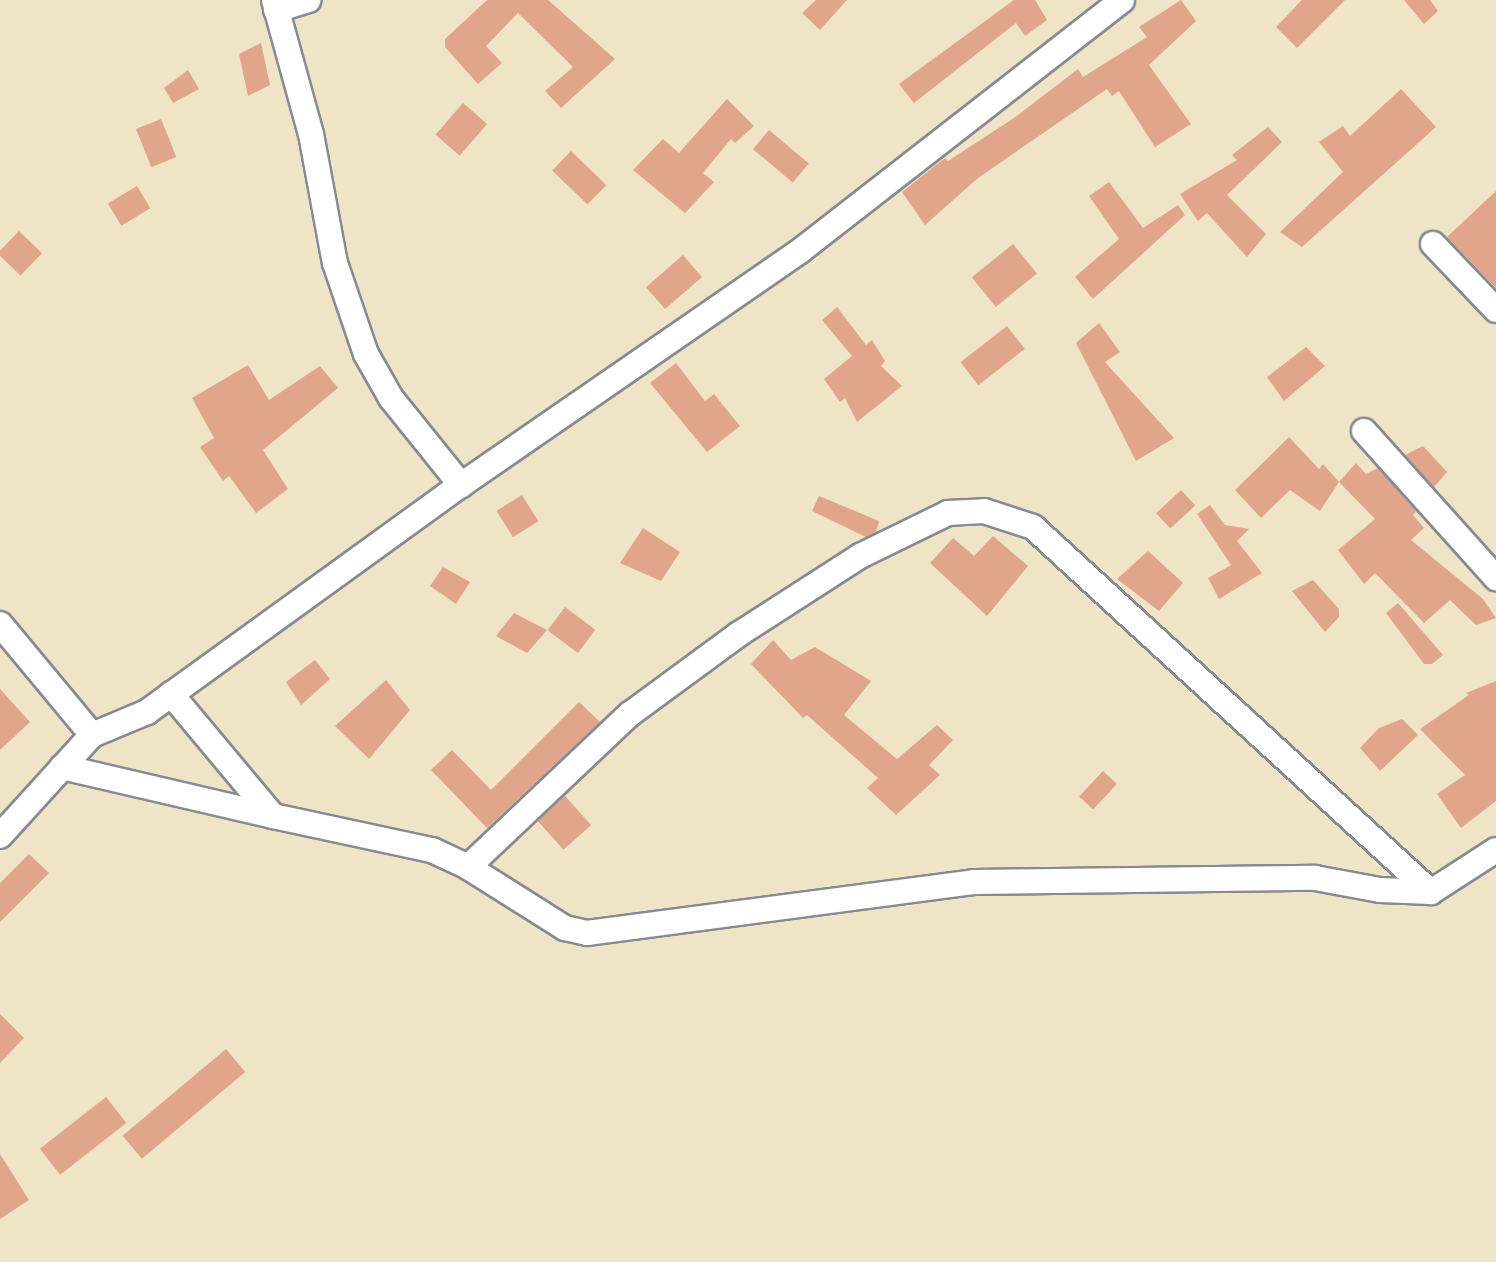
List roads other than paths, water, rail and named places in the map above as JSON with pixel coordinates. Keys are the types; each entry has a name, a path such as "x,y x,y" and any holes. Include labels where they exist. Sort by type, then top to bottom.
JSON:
{"street":[{"path":"308,0 275,5 311,134 335,264 366,354 391,398 461,485"},
{"path":"0,836 92,735 147,712 461,485 800,251 1122,0"},
{"path":"1433,244 1496,310"},
{"path":"1364,431 1496,578"},
{"path":"468,867 630,714 739,634 860,556 948,513 984,511 1033,527 1430,892"},
{"path":"0,624 92,735"},
{"path":"171,694 273,816"},
{"path":"62,767 432,850 468,867 565,928 587,933 974,882 1315,878 1380,890 1430,892 1496,850"}]}
